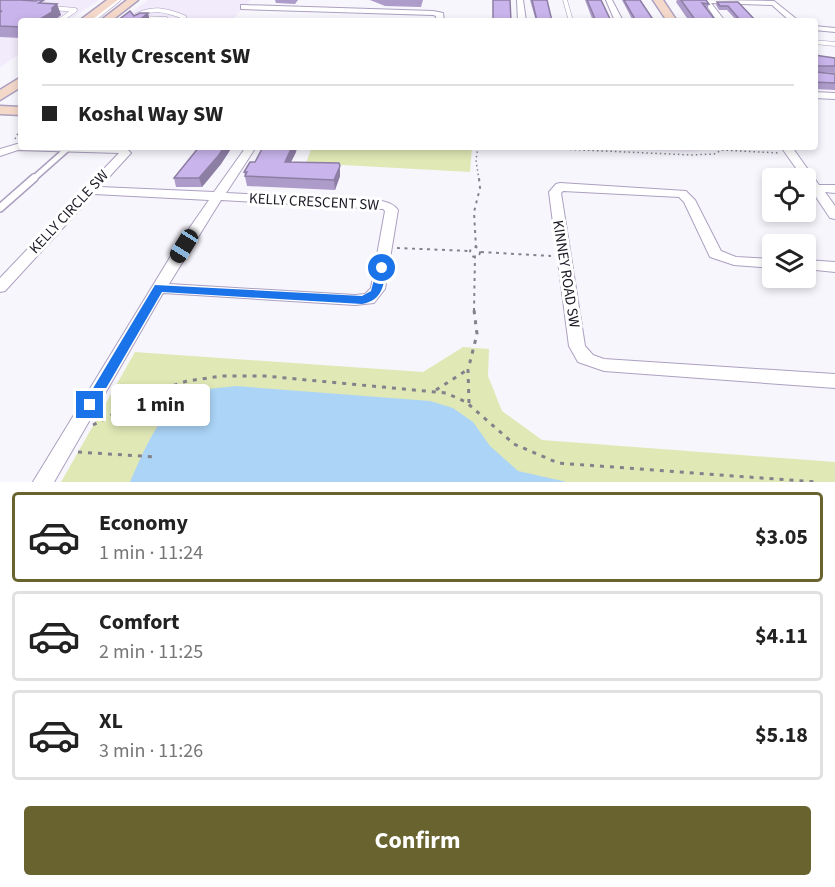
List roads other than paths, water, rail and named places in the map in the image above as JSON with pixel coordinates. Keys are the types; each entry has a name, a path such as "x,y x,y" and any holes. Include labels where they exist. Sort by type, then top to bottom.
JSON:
{"main road":[{"path":"90,18 119,2 133,0"},
{"path":"658,0 670,18"},
{"path":"107,18 119,2"},
{"path":"0,82 18,69"},
{"path":"0,96 18,83"},
{"path":"0,110 18,111"}],"street":[{"path":"520,0 522,18"},
{"path":"609,0 618,18"},
{"path":"719,18 706,1 774,3 792,18"},
{"path":"244,7 433,13 440,15 440,18"},
{"path":"275,16 280,8"},
{"path":"818,28 835,30"},
{"path":"818,95 835,96"},
{"name":"KELLY CIRCLE SW","path":"0,153 18,147"},
{"name":"KELLY CIRCLE SW","path":"0,286 122,157 124,150"},
{"path":"43,482 159,288 249,150"},
{"path":"788,150 801,168"},
{"name":"KINNEY ROAD SW","path":"762,262 734,261 715,254 690,200 682,194 568,187 560,188 555,192 578,351 590,362 604,366 835,381"},
{"path":"816,188 835,189"},
{"path":"816,188 835,215"},
{"path":"89,190 216,198"},
{"name":"KELLY CRESCENT SW","path":"159,288 362,300 369,299 376,293 393,214 387,206 216,198"},
{"path":"816,266 835,267"}],"lane":[{"path":"565,0 570,18"},
{"path":"96,18 119,2"},
{"path":"52,8 75,10 63,18"},
{"path":"45,11 65,9"},
{"path":"136,18 148,9 174,13 183,18"},
{"path":"168,18 174,13"},
{"path":"818,42 835,44"},
{"path":"0,208 66,150"}],"water":[{"path":"236,386 430,401 453,408 473,422 490,446 518,471 567,482 130,482 161,420 170,409 180,400 201,390"}]}
